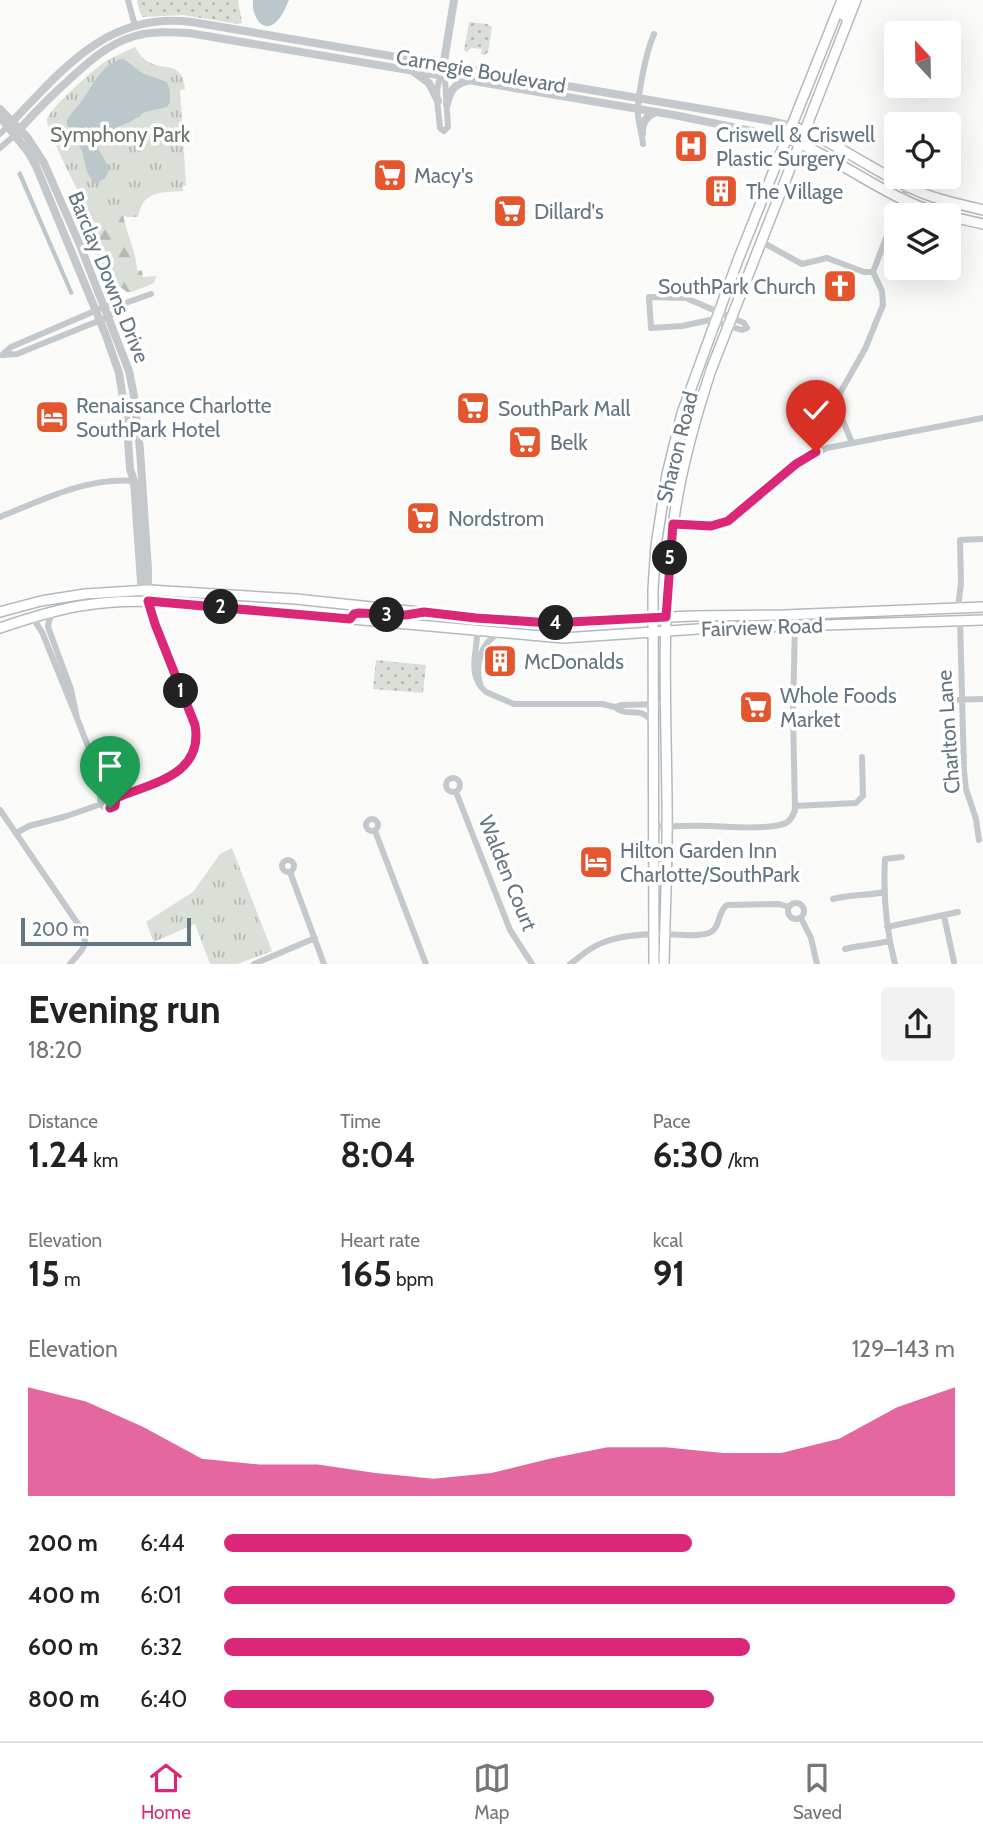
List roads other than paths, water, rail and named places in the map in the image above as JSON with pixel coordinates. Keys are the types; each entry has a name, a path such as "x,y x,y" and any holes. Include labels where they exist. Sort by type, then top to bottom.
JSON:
{"main road":[{"name":"Sharon Road","path":"654,964 652,618 656,553 668,467 682,413 716,317 842,0"},
{"path":"842,38 840,32 850,0"},
{"name":"Sharon Road","path":"664,964 667,827 666,617 673,524 681,475 711,370 856,0"},
{"name":"Carnegie Boulevard","path":"791,126 837,146 884,174"},
{"name":"Carnegie Boulevard","path":"786,138 833,159 912,203"},
{"name":"Carnegie Boulevard","path":"912,189 983,210"},
{"name":"Carnegie Boulevard","path":"961,219 983,224"},
{"name":"Fairview Road","path":"0,612 77,595 146,590 296,598 476,618 551,623 983,607"},
{"name":"Fairview Road","path":"0,628 58,610 103,602 148,601 564,638 666,631 983,620"},
{"path":"350,619 359,613 406,615 424,612"}],"street":[{"path":"128,0 135,26"},
{"path":"443,102 438,80 442,75 454,0"},
{"name":"Carnegie Boulevard","path":"0,134 87,49 105,37 135,26 165,21 186,21 791,126"},
{"name":"Carnegie Boulevard","path":"0,148 91,60 117,43 152,33 188,33 408,69 638,108 786,138"},
{"path":"642,133 638,108 649,46 654,34"},
{"path":"408,69 427,80 443,102"},
{"path":"443,102 454,87 474,80"},
{"name":"Barclay Downs Drive","path":"0,108 18,131 36,166 100,309 108,317 129,371 134,396 148,601 195,725 196,736 188,761 173,775 116,798 113,807 104,808 101,804 29,826 16,833"},
{"path":"643,144 641,128 646,119 658,112"},
{"name":"Barclay Downs Drive","path":"0,117 11,123"},
{"path":"900,203 906,189"},
{"path":"762,242 802,264 827,258 864,272 873,272"},
{"path":"852,443 841,416 840,393 865,349 883,305 882,291 873,272 884,243"},
{"path":"1,354 11,347 100,309 151,294"},
{"path":"716,317 708,321 651,328 649,298 682,298 730,322"},
{"path":"1,354 15,355 99,321 115,312 117,306"},
{"name":"Barclay Downs Drive","path":"100,309 99,321 122,385 130,469 138,480"},
{"path":"673,524 711,526 728,521 801,461 827,448 983,418"},
{"path":"0,517 87,485 110,480 138,480"},
{"path":"958,607 961,583 960,540 983,539"},
{"path":"58,610 51,615 48,627 71,689 77,718"},
{"path":"654,826 777,825 791,819 795,806 795,615"},
{"path":"28,618 34,620 42,632 106,793"},
{"name":"Charlton Lane","path":"960,620 966,789 976,819 979,840"},
{"path":"477,631 473,671 476,680 486,692 514,704 598,704 621,712 643,713 653,724"},
{"path":"481,687 478,672 481,653 490,639 501,633"},
{"path":"947,700 983,699"},
{"path":"615,708 621,705 666,704"},
{"path":"795,806 856,803 863,796 862,757"},
{"name":"Walden Court","path":"456,792 510,930 532,964"},
{"path":"101,804 100,798 106,793 113,793 116,798"},
{"path":"0,810 82,932 85,939 84,949 70,964"},
{"path":"375,831 426,964"},
{"path":"895,964 887,927 885,859 902,858"},
{"path":"290,872 324,964"},
{"path":"833,899 884,892"},
{"path":"794,903 801,904 805,912 801,918 792,918 788,913 789,907 794,903"},
{"path":"570,964 602,943 654,934 704,935 712,932 721,911 727,905 779,904 789,907"},
{"path":"887,927 958,912"},
{"path":"944,916 954,962"},
{"path":"801,918 811,938 817,964"},
{"path":"254,964 315,937"},
{"path":"845,949 889,941"}],"place":[{"name":"Criswell & Criswell Plastic Surgery","path":"691,146"},
{"name":"Macy's","path":"390,175"},
{"name":"The Village","path":"721,191"},
{"name":"Dillard's","path":"510,211"},
{"name":"SouthPark Church","path":"840,286"},
{"name":"SouthPark Mall","path":"473,408"},
{"name":"Renaissance Charlotte SouthPark Hotel","path":"52,417"},
{"name":"Belk","path":"525,442"},
{"name":"Nordstrom","path":"423,518"},
{"name":"McDonalds","path":"500,661"},
{"name":"Whole Foods Market","path":"756,707"},
{"name":"Hilton Garden Inn Charlotte/SouthPark","path":"596,862"}],"park label":[{"name":"Symphony Park","path":"120,134"}]}
